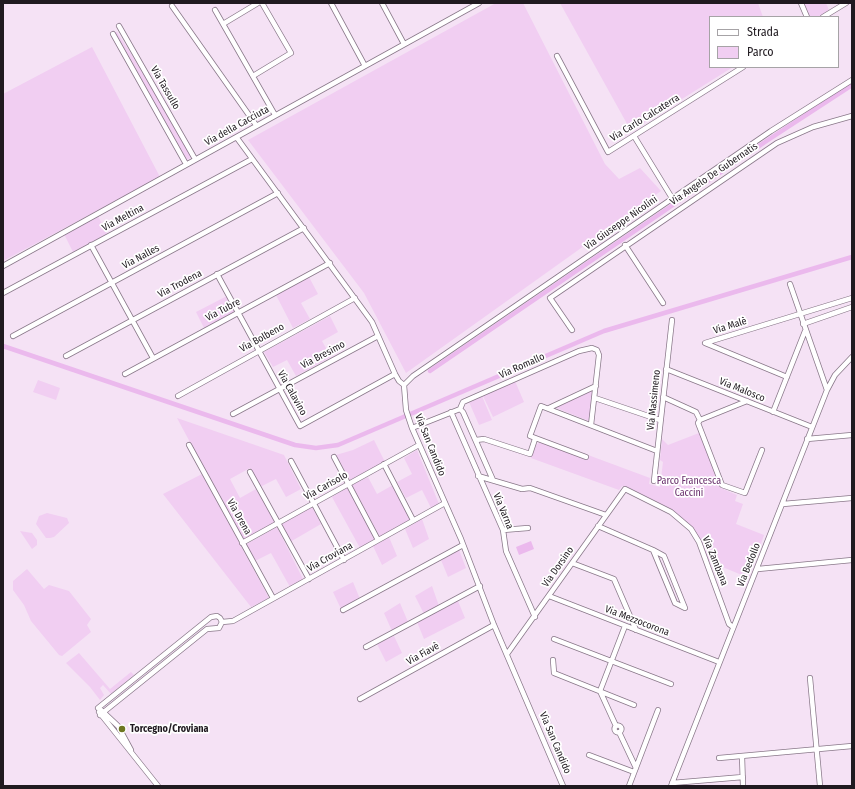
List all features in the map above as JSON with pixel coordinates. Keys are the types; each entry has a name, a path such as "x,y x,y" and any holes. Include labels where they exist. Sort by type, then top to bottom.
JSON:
{"street":[{"path":"223,24 258,3"},
{"path":"253,76 291,53 262,3"},
{"path":"331,3 365,66"},
{"path":"382,3 404,44"},
{"name":"Via della Cacciuta","path":"3,266 479,3"},
{"path":"801,3 807,16"},
{"path":"825,16 846,3"},
{"path":"172,6 256,125"},
{"path":"215,10 276,115"},
{"name":"Via Tassullo","path":"119,26 195,159"},
{"path":"113,34 186,164"},
{"name":"Via Carlo Calcaterra","path":"557,56 608,152 742,68"},
{"name":"Via Giuseppe Nicolini","path":"404,385 413,376 770,131 852,80"},
{"name":"Via Angelo De Gubernatis","path":"572,330 550,298 625,245 777,142 814,127 852,116"},
{"path":"634,136 672,198"},
{"path":"236,138 330,263 372,322 395,374 399,381 404,385"},
{"name":"Via Meltina","path":"3,293 252,159"},
{"name":"Via Nalles","path":"13,336 278,193"},
{"name":"Via Trodena","path":"66,356 304,228"},
{"path":"91,245 131,321 153,358"},
{"path":"625,245 663,303"},
{"name":"Via Tubre","path":"125,374 330,263"},
{"name":"Via Calavino","path":"217,274 300,426 395,374"},
{"path":"790,284 799,314 827,390"},
{"name":"Via Bolbeno","path":"178,396 355,298"},
{"path":"799,314 852,298"},
{"path":"803,324 852,308"},
{"name":"Via Malè","path":"787,377 705,343 799,314"},
{"name":"Via Massimeno","path":"654,481 672,320"},
{"path":"773,412 805,331"},
{"name":"Via Bresimo","path":"233,414 378,336"},
{"name":"Via Romallo","path":"412,428 460,408 463,402 588,348 596,349 599,355 596,386"},
{"name":"Via Bedollo","path":"672,785 827,390 835,375 852,358"},
{"name":"Via Malosco","path":"666,369 812,427"},
{"name":"Via San Candido","path":"404,385 406,410 411,421 412,428 463,545 494,625 564,786"},
{"path":"549,408 596,386 591,425"},
{"path":"663,397 696,412 700,420 698,423 722,485 746,493 762,450"},
{"path":"595,398 660,420"},
{"path":"700,420 747,401"},
{"path":"586,457 530,436 541,406 657,451"},
{"path":"460,408 476,440 493,480"},
{"name":"Via Varna","path":"451,412 503,530 506,551 535,617"},
{"path":"807,439 852,435"},
{"path":"476,440 484,439 530,454 536,439"},
{"name":"Via Drena","path":"189,445 273,598"},
{"name":"Via Carisolo","path":"242,543 419,445"},
{"path":"334,457 378,540"},
{"path":"291,461 344,560"},
{"path":"384,464 413,520"},
{"path":"250,472 309,579"},
{"path":"478,476 522,489 530,488 606,515"},
{"name":"Via Dorsino","path":"507,654 535,617 572,562 625,489"},
{"name":"Via Zambana","path":"625,489 671,512 691,529 699,542 730,624 733,628"},
{"path":"783,504 852,498"},
{"name":"Via Croviana","path":"222,622 233,621 445,503"},
{"path":"598,526 653,550 664,556 685,608 675,603 653,550"},
{"path":"503,530 528,528"},
{"path":"343,610 463,545"},
{"path":"758,569 852,560"},
{"path":"572,562 614,578 636,630"},
{"path":"366,647 480,586"},
{"name":"Via Mezzocorona","path":"549,596 720,662"},
{"path":"102,713 202,633 211,628 217,629 222,622 217,616 212,616 208,621 98,708 118,738 158,786"},
{"path":"208,621 211,628"},
{"name":"Via Fiavè","path":"360,699 494,625"},
{"path":"625,626 600,691 616,726 621,727 619,732 635,770"},
{"path":"554,639 671,684"},
{"path":"179,643 182,649"},
{"path":"553,660 554,673 634,705"},
{"path":"153,664 157,669"},
{"path":"810,678 815,750 820,786"},
{"path":"126,686 130,690"},
{"path":"629,786 658,710"},
{"path":"102,713 123,734 133,756"},
{"path":"118,738 123,734"},
{"path":"720,758 852,746"},
{"path":"589,755 635,770"},
{"path":"742,756 743,786"},
{"path":"672,785 743,777"}],"green space":[{"path":"496,3 523,3 605,164 619,179 640,168 661,191 406,373 364,293 248,140"},
{"path":"560,3 758,3 763,16 709,16 709,68 731,68 631,131"},
{"path":"804,3 826,3 829,10 820,16 810,16"},
{"path":"115,32 117,32 130,52 192,157 187,160"},
{"path":"92,47 160,177 3,261 3,94"},
{"path":"98,216 107,234 73,252 64,234"},
{"path":"309,277 318,294 301,303 310,319 293,328 276,295"},
{"path":"227,296 235,312 204,328 196,312"},
{"path":"330,316 338,332 322,341 331,357 296,376 287,360 273,367 264,352"},
{"path":"38,380 60,388 56,400 33,392"},
{"path":"515,381 524,402 493,417 483,396"},
{"path":"593,390 589,421 554,407"},
{"path":"482,396 492,420 479,425 469,402"},
{"path":"177,418 284,455 301,489 286,497 276,479 260,487 250,468 230,479 240,498 256,489 275,523 243,541"},
{"name":"Parco Francesca Caccini","path":"699,433 721,488 737,495 735,501 743,504 736,524 764,535 749,578 708,561 701,541 673,511 622,486 619,490 531,458 536,445 540,442 587,459 588,455 650,478 649,484 660,487 663,462 660,460 662,439 668,445"},
{"path":"374,440 385,462 350,480 336,455 353,450"},
{"path":"417,450 439,504 431,508 422,490 406,498 397,482 412,474 404,458"},
{"path":"202,474 269,598 251,607 163,494"},
{"path":"368,477 377,494 393,485 411,520 380,537 352,485"},
{"path":"348,487 376,539 360,548 332,497"},
{"path":"312,507 321,524 290,542 280,525"},
{"path":"47,513 67,518 69,523 54,537 50,538 46,538 36,524 39,516"},
{"path":"422,519 429,539 413,548 405,529"},
{"path":"277,527 303,579 290,587 271,553 255,561 245,545"},
{"path":"20,531 32,533 37,540 37,545 32,549"},
{"path":"389,537 397,556 382,565 373,546"},
{"path":"459,550 466,568 448,577 441,560"},
{"path":"27,569 44,589 49,585 69,591 91,619 87,625 91,632 62,656 59,655 31,621 24,605 13,590 13,581"},
{"path":"353,582 360,599 341,609 333,592"},
{"path":"432,586 439,606 424,614 415,596"},
{"path":"458,601 465,618 424,639 417,622"},
{"path":"400,603 408,622 392,631 384,613"},
{"path":"394,636 402,653 386,662 377,644"},
{"path":"79,653 110,689 131,672 134,675 111,694 103,685 100,688 104,695 100,700 90,687 66,663"}],"shaded area":[{"path":"531,541 534,549 519,555 516,547"}],"waterway":[{"path":"430,371 768,140 852,85"},
{"path":"3,346 295,445 316,448 338,445 604,331 852,257"}],"place":[{"name":"Torcegno/Croviana","path":"122,729"}]}
